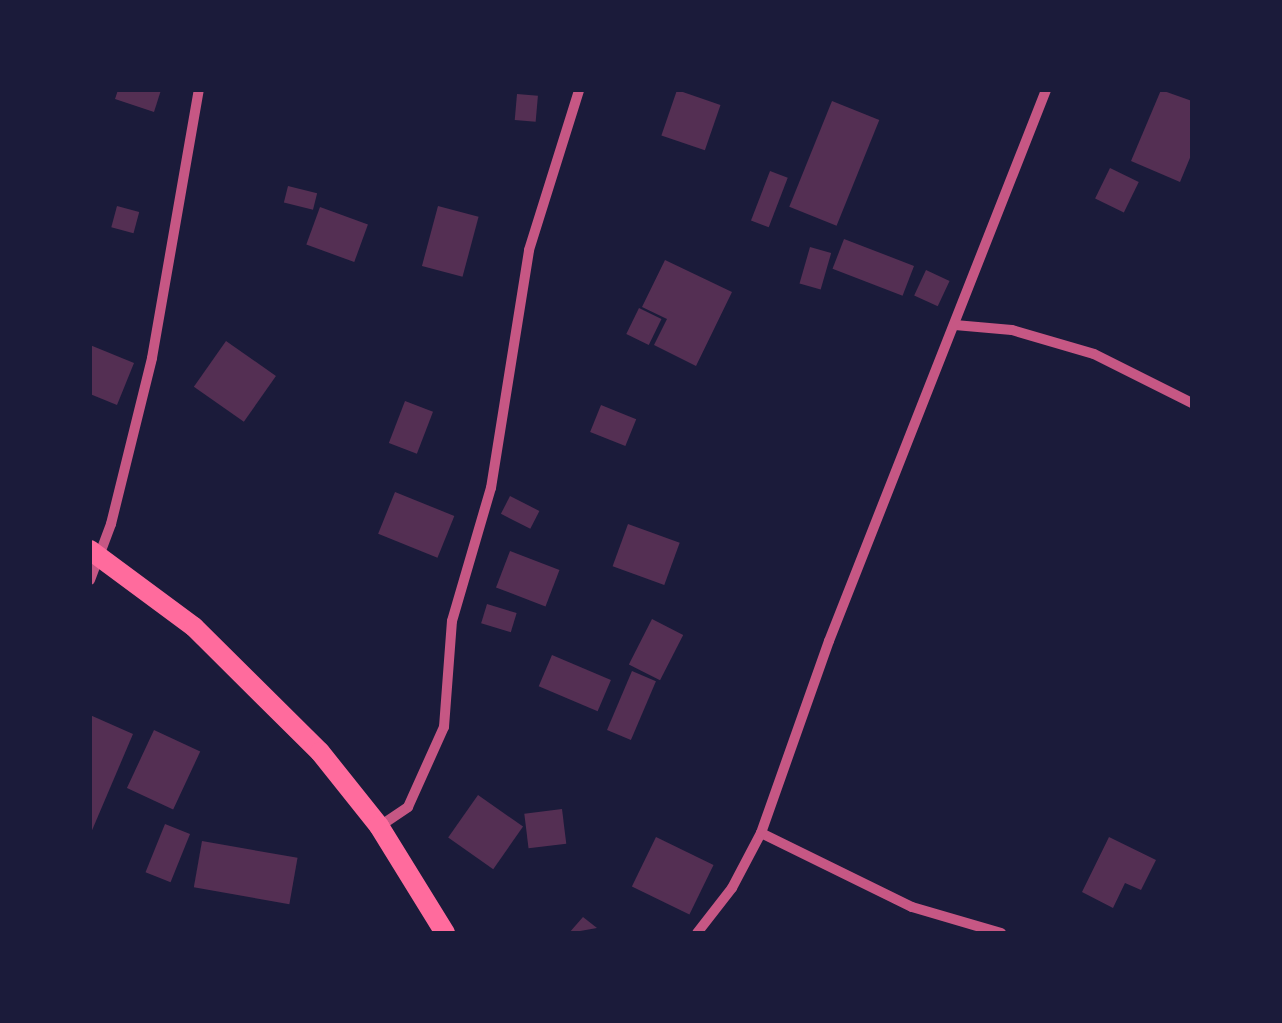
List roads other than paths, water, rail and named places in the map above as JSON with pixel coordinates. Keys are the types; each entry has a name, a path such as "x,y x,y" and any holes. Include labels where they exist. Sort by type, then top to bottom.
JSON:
{"main road":[{"path":"94,553 250,678 379,826 445,933"}],"street":[{"path":"90,580 94,553 152,358 199,90"},
{"path":"379,826 408,807 444,727 452,621 491,488 529,250 579,90"},
{"path":"697,933 732,888 761,833 1046,90"},
{"path":"955,325 1012,330 1094,354 1192,403"},
{"path":"761,833 912,908 1001,933"}]}
